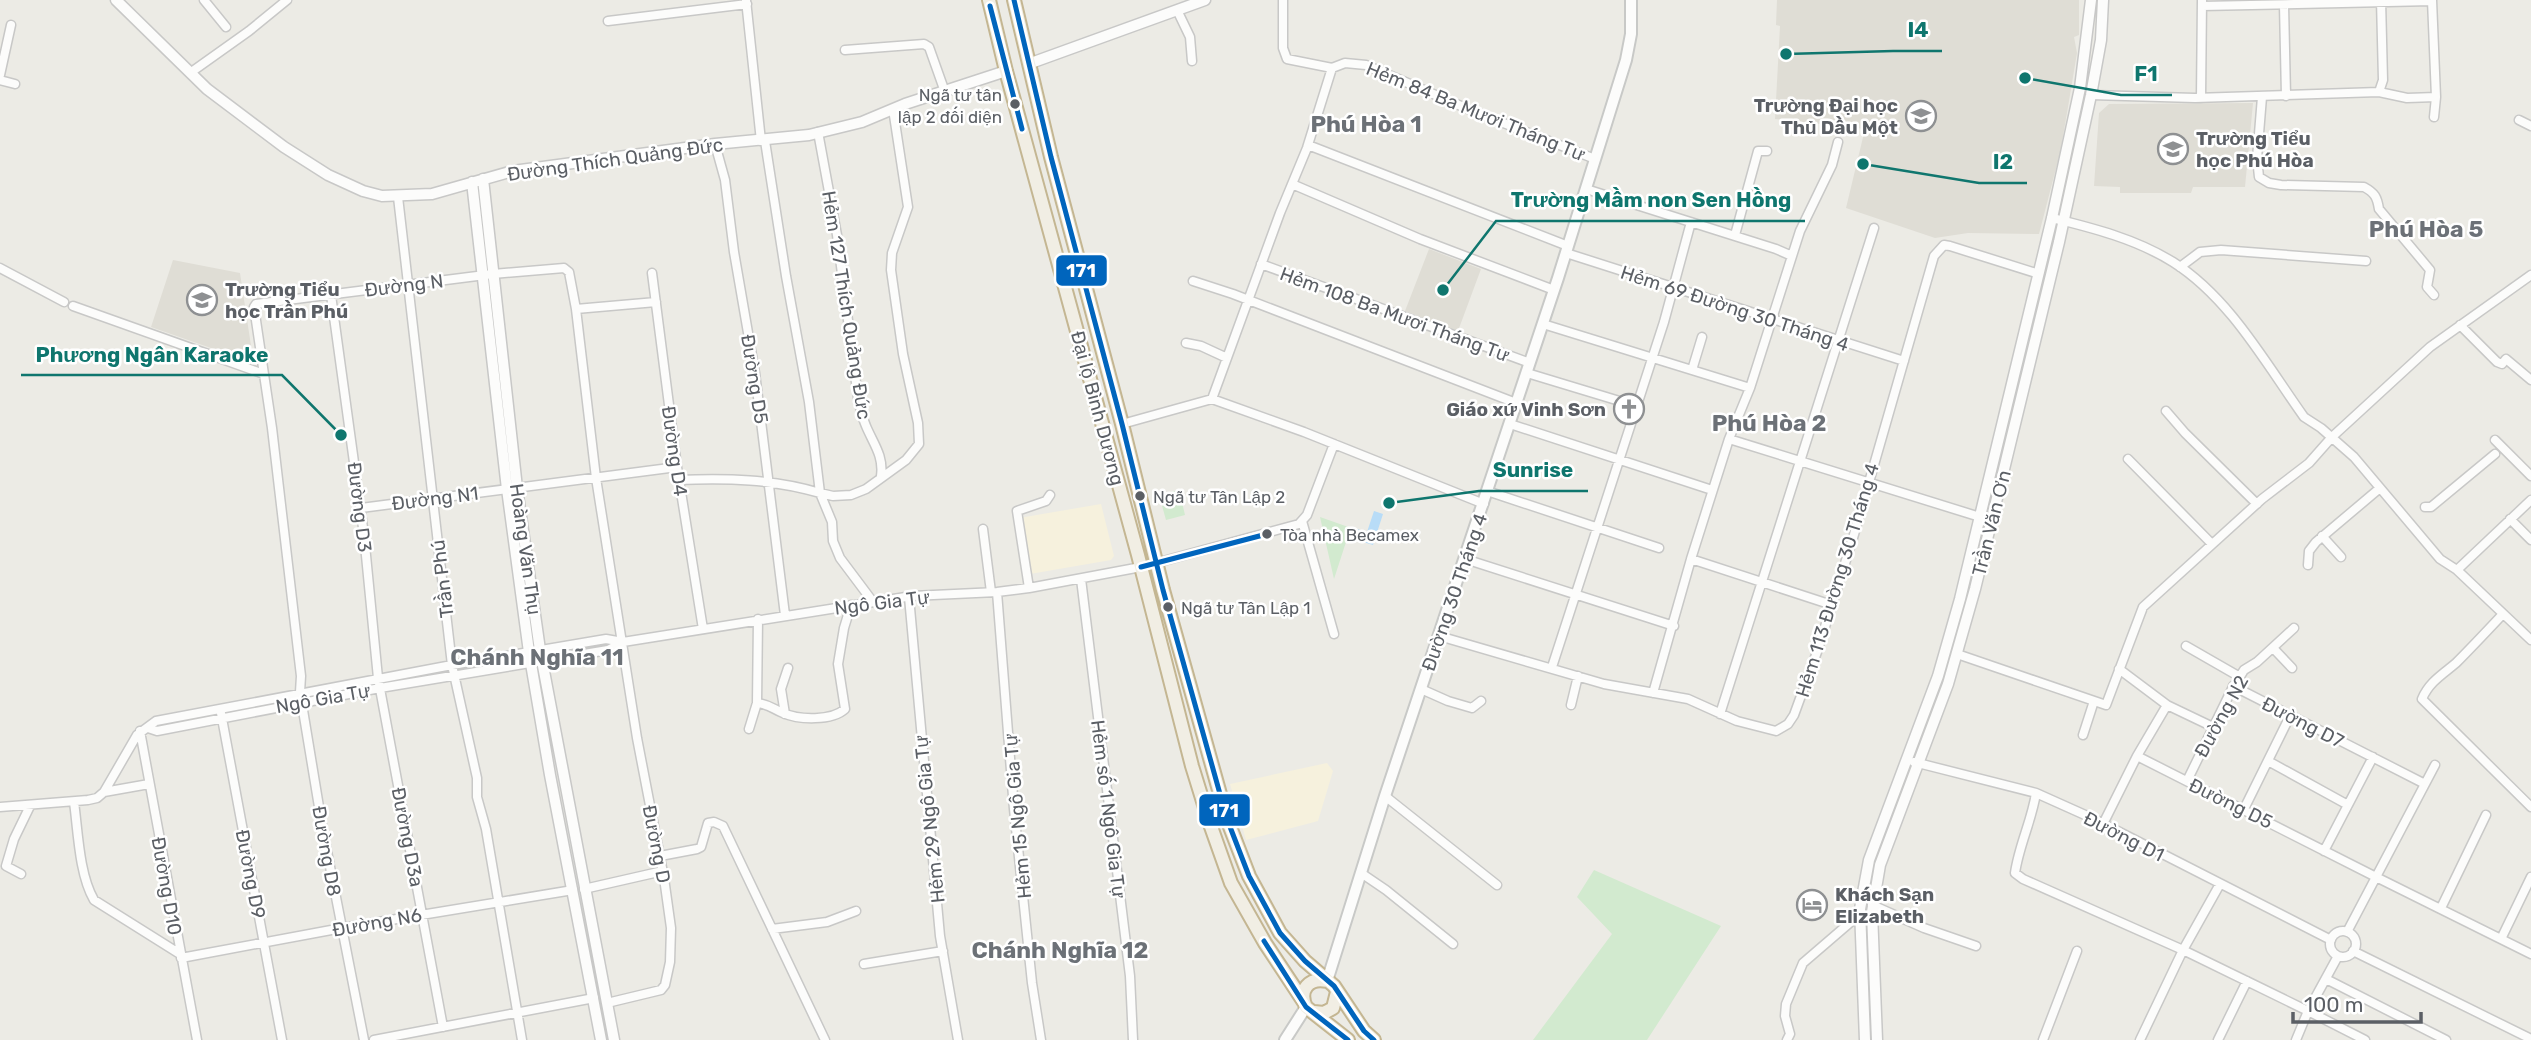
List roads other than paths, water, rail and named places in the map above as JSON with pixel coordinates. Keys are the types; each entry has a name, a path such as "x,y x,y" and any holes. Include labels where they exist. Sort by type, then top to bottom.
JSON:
{"highway":[{"name":"Đại lộ Bình Dương","path":"989,0 1192,766 1231,883 1265,943 1308,1007 1348,1040"},
{"name":"Đại lộ Bình Dương","path":"1014,0 1051,157 1156,563 1227,819 1249,876 1280,933 1327,981"},
{"path":"1006,71 1031,63"},
{"path":"1141,567 1156,563"},
{"path":"1337,992 1333,1008 1324,1013 1308,1007 1303,992 1317,979 1327,981 1337,992 1364,1031 1374,1040"}],"main road":[{"name":"Đường 30 Tháng 4","path":"1327,981 1385,796 1543,324 1626,60 1631,34 1631,0"},
{"path":"1285,1040 1308,1007"}],"street":[{"name":"Đường Thích Quảng Đức","path":"116,0 207,89 311,165 363,191 398,197 432,194 513,171 818,132 862,122 1006,71"},
{"path":"204,0 226,27"},
{"path":"190,73 287,0"},
{"path":"1031,63 1205,0"},
{"name":"Hẻm 84 Ba Mươi Tháng Tư","path":"1283,0 1283,48 1287,60 1332,68 1345,63 1366,65 1595,159"},
{"name":"Trần Văn Ơn","path":"1865,1040 1860,914 1869,860 1946,651 2052,218 2080,88 2091,0"},
{"name":"Trần Văn Ơn","path":"1877,1040 1872,905 1883,857 1957,654 2004,472 2091,94 2101,40 2103,0"},
{"path":"2201,98 2202,3 2432,0 2436,97 2434,117"},
{"path":"2379,92 2383,80 2381,1"},
{"path":"608,21 746,2 763,141 809,402 820,494 832,522 833,541 840,558 873,602"},
{"path":"2286,96 2289,3"},
{"path":"1177,10 1190,37 1192,61"},
{"path":"11,26 0,78 15,84"},
{"path":"845,50 924,44 929,47 946,92"},
{"path":"1212,399 1308,145 1332,68"},
{"path":"2091,94 2201,98 2379,92 2407,98 2436,97"},
{"path":"2262,97 2257,158 2259,177 2269,183 2281,185 2364,187 2374,192 2378,198 2379,209 2430,270 2427,287 2434,295"},
{"path":"678,480 724,478 769,482 833,496 851,495 877,482 881,476 914,453 919,440 918,423 903,354 891,270 897,234 908,207 893,109"},
{"path":"2519,120 2531,126"},
{"name":"Hẻm 127 Thích Quảng Đức","path":"818,132 837,235 858,398 862,416 879,452 883,466 881,476"},
{"path":"1653,693 1729,439 1750,388 1808,212 1832,165 1838,142"},
{"name":"Đường D5","path":"715,144 725,180 734,252 755,373 785,615"},
{"name":"Hẻm 69 Đường 30 Tháng 4","path":"1308,145 1672,288 1904,361"},
{"path":"1735,235 1758,151 1767,151"},
{"name":"Hoàng Văn Thụ","path":"483,179 500,379"},
{"name":"Hoàng Văn Thụ","path":"472,182 482,275 500,379 535,656 547,722 562,772 572,823 586,958 601,1040"},
{"path":"1292,184 1419,239 1554,290"},
{"path":"1586,189 1735,235 1792,256"},
{"name":"Trần Phú","path":"398,197 452,664 477,778 477,797 486,829 522,1040"},
{"path":"2052,218 2126,240 2157,253 2193,276 2233,317 2304,417 2354,457 2440,559 2457,570 2531,640"},
{"path":"1552,667 1652,358 1691,222"},
{"path":"1720,714 1874,228"},
{"name":"Hẻm 113 Đường 30 Tháng 4","path":"1439,636 1604,684 1700,703 1720,714 1776,731 1788,724 1794,715 1832,605 1934,256 1944,245 2039,274"},
{"path":"2180,267 2200,252 2221,250 2366,261"},
{"name":"Hẻm 108 Ba Mươi Tháng Tư","path":"1261,264 1528,368 1636,406"},
{"path":"0,268 69,304 264,374"},
{"name":"Đường N","path":"300,692 301,676 254,307 257,304 482,275 564,268 570,276 576,309 596,478 622,642"},
{"name":"Đường D4","path":"652,273 678,480 703,629"},
{"path":"1957,654 2106,705 2143,607 2257,503 2309,463 2332,437 2430,347 2531,275"},
{"path":"1193,281 1517,403"},
{"name":"Đường D3","path":"331,295 360,508 380,688"},
{"path":"576,309 656,302"},
{"path":"1543,324 1750,388"},
{"path":"2460,325 2497,362 2502,364 2507,359 2531,380"},
{"path":"1692,370 1702,337"},
{"path":"1186,343 1201,346 1227,358"},
{"path":"1122,424 1212,399 1484,504"},
{"path":"2166,411 2257,503"},
{"path":"1510,424 1712,490"},
{"path":"1729,439 1980,517"},
{"path":"2496,440 2531,476"},
{"path":"1156,563 1302,522 1334,444"},
{"path":"2425,507 2431,507 2495,454"},
{"path":"2128,459 2212,544"},
{"name":"Đường N1","path":"360,508 677,467"},
{"path":"2308,565 2309,551 2322,536 2380,488"},
{"path":"1487,491 1659,548"},
{"path":"1029,588 1017,511 1046,501 1050,495"},
{"path":"2457,570 2531,500"},
{"path":"2510,519 2531,540"},
{"path":"1302,522 1334,634"},
{"name":"Hẻm 15 Ngô Gia Tự","path":"983,529 994,592 1032,983 1041,1040"},
{"path":"2322,536 2341,557"},
{"path":"1465,559 1674,626"},
{"path":"1691,559 1832,605"},
{"name":"Ngô Gia Tự","path":"144,729 156,721 452,664 608,650 622,642 785,615 909,597 1029,588 1141,567"},
{"name":"Hẻm số 1 Ngô Gia Tự","path":"1080,579 1130,976 1133,1040"},
{"name":"Hẻm 29 Ngô Gia Tự","path":"909,597 943,951 958,1040"},
{"path":"757,703 767,704 785,714 802,718 834,715 845,709 838,664 851,605"},
{"path":"2502,615 2455,664 2437,678 2422,698 2531,807"},
{"path":"749,729 757,703 758,620"},
{"name":"Đường N2","path":"2187,781 2233,686 2244,670 2294,628"},
{"name":"Đường D","path":"607,1003 661,990 666,985 670,962 671,928 663,871 637,738 622,642"},
{"path":"2186,646 2240,677"},
{"path":"2273,648 2292,668"},
{"name":"Ngô Gia Tự","path":"144,729 157,731 454,675 535,656"},
{"path":"785,714 781,689 788,668"},
{"path":"2119,669 2168,705 2213,727"},
{"path":"1571,705 1578,676"},
{"name":"Đường D7","path":"2233,686 2425,784"},
{"name":"Đường D3a","path":"380,688 443,1027"},
{"path":"1421,689 1472,708 1478,706 1480,701"},
{"name":"Đường D8","path":"300,692 364,1040"},
{"path":"2083,734 2094,701"},
{"path":"2103,824 2137,757 2168,705"},
{"name":"Đường D9","path":"220,708 282,1040"},
{"path":"2244,808 2290,716"},
{"name":"Hoàng Văn Thụ","path":"547,722 550,775 560,826 597,956 614,1040"},
{"path":"0,807 97,798 104,792 144,729"},
{"name":"Đường D10","path":"144,729 149,784 197,1040"},
{"name":"Đường D5","path":"2137,757 2244,808 2531,954"},
{"path":"2324,851 2373,757"},
{"name":"Đường D1","path":"1908,760 2036,793 2103,824 2331,940"},
{"path":"2269,761 2348,805"},
{"path":"2347,932 2435,765"},
{"path":"550,775 562,772"},
{"path":"104,792 149,784"},
{"path":"2036,793 2033,814 2018,854 2015,873 2023,879 2183,950 2365,1040"},
{"path":"1385,796 1497,885"},
{"path":"74,802 82,857 89,891 94,900 180,956"},
{"path":"21,874 6,866 14,839 30,806"},
{"path":"2441,908 2486,815"},
{"path":"560,826 572,823"},
{"path":"660,856 697,849 701,846 708,823 723,825 825,1040"},
{"name":"Đường N6","path":"180,956 578,889 663,871"},
{"path":"1361,873 1453,944"},
{"path":"2501,939 2531,877"},
{"path":"2140,1040 2183,950 2220,884"},
{"path":"1872,905 1924,928 1976,946"},
{"path":"772,929 827,922 856,911"},
{"path":"1787,1040 1790,1034 1785,1016 1786,1004 1803,962 1860,914"},
{"path":"2339,932 2347,932 2355,940 2353,951 2347,956 2338,956 2331,949 2331,940 2339,932"},
{"path":"863,964 943,951"},
{"path":"2043,1040 2077,951"},
{"path":"2353,951 2531,1039"},
{"path":"586,958 597,956"},
{"path":"2296,1040 2308,1011 2338,956"},
{"path":"2326,979 2446,1040"},
{"path":"2218,1040 2247,981"},
{"path":"374,1040 594,998"},
{"path":"599,1027 611,1025"}],"water":[{"path":"1374,511 1383,514 1373,545 1354,539 1357,529 1367,532"}],"place":[{"name":"I4","path":"1786,54"},
{"name":"F1","path":"2025,78"},
{"name":"Ngã tư tân lập 2 đối diện","path":"1015,104"},
{"name":"Trường Đại học Thủ Dầu Một","path":"1921,116"},
{"name":"Trường Tiểu học Phú Hòa","path":"2173,149"},
{"name":"I2","path":"1863,164"},
{"name":"Trường Mầm non Sen Hồng","path":"1443,290"},
{"name":"Trường Tiểu học Trần Phú","path":"202,300"},
{"name":"Giáo xứ Vinh Sơn","path":"1629,409"},
{"name":"Phương Ngân Karaoke","path":"341,435"},
{"name":"Ngã tư Tân Lập 2","path":"1140,496"},
{"name":"Sunrise","path":"1389,503"},
{"name":"Tòa nhà Becamex","path":"1267,534"},
{"name":"Ngã tư Tân Lập 1","path":"1168,607"},
{"name":"Khách Sạn Elizabeth","path":"1812,905"}],"district":[{"name":"Phú Hòa 1","path":"1366,124"},
{"name":"Phú Hòa 5","path":"2426,229"},
{"name":"Phú Hòa 2","path":"1769,423"},
{"name":"Chánh Nghĩa 11","path":"537,657"},
{"name":"Chánh Nghĩa 12","path":"1060,950"}]}
